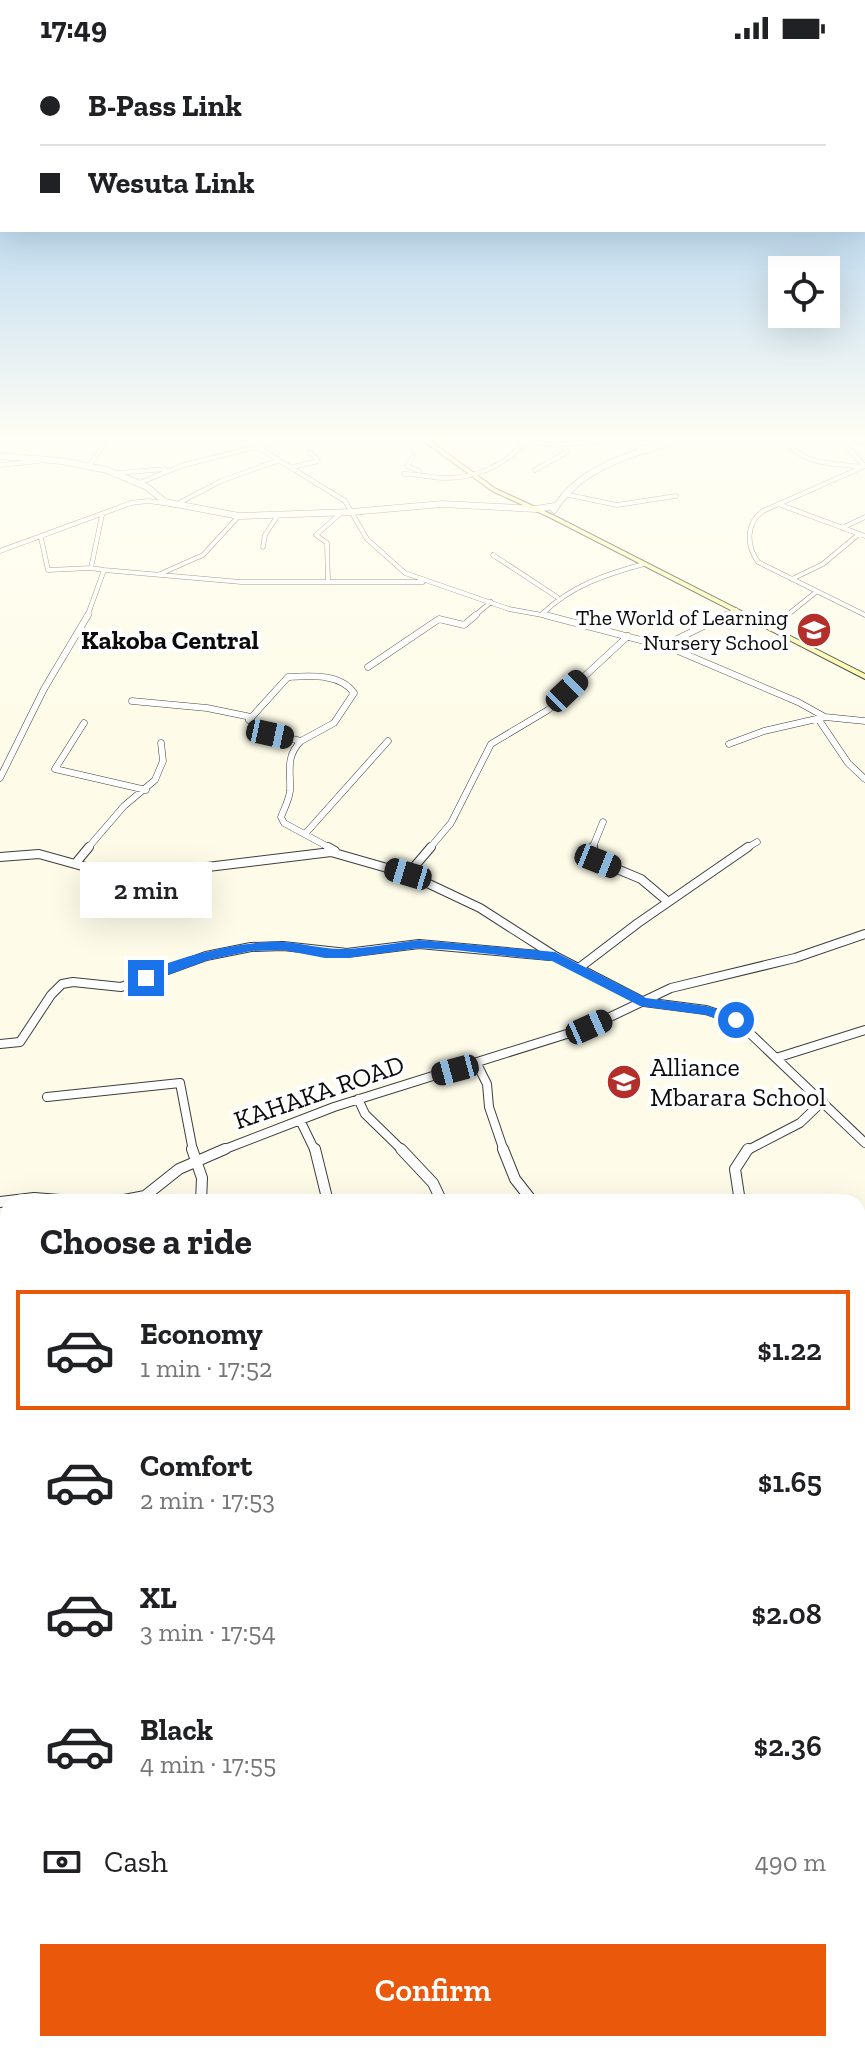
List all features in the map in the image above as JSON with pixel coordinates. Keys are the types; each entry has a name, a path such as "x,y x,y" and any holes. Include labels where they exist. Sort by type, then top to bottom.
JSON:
{"main road":[{"path":"578,530 865,677"}],"street":[{"path":"0,551 62,530"},
{"path":"91,568 99,530"},
{"path":"160,574 199,558 226,530"},
{"path":"263,547 268,530"},
{"path":"322,530 316,535 327,543 328,582"},
{"path":"362,530 394,566 428,581 522,612 542,614 663,646 702,659 798,702 822,719 848,763 865,779"},
{"path":"750,530 751,552 758,562 865,615"},
{"path":"792,579 823,564 862,535"},
{"path":"41,538 48,570 91,568 231,582 428,581"},
{"path":"493,555 557,597"},
{"path":"542,614 557,597 644,564"},
{"path":"0,778 44,689 88,615 104,570"},
{"path":"771,628 816,592"},
{"path":"368,667 439,619 464,625 491,602"},
{"path":"847,608 865,605"},
{"path":"663,646 736,610"},
{"path":"408,874 451,823 491,744 548,710 628,636"},
{"path":"301,741 270,734 251,723 251,717 288,677 341,681 351,687 354,693 334,723 301,741 289,755 290,795 281,817 284,823 337,852 408,874 480,908 555,956 644,1002 724,1014 745,1025 865,1143"},
{"path":"132,701 187,708 212,707 251,717"},
{"path":"729,744 764,731 822,719 865,721"},
{"path":"84,723 57,763 58,772 146,790"},
{"path":"305,834 388,741"},
{"path":"75,864 124,806 146,790 162,769 161,743"},
{"path":"603,822 592,857 649,883 666,900"},
{"path":"579,968 666,900 703,880 728,859 757,842"},
{"path":"0,857 39,854 111,874 150,874 337,852"},
{"name":"KAHAKA ROAD","path":"148,1194 194,1161 300,1120 589,1027 671,988 795,958 865,934"},
{"path":"0,1044 20,1042 51,995 62,984 73,982 121,987 206,956 251,947 283,946 347,953 419,944 555,956"},
{"path":"776,1058 865,1030"},
{"path":"477,1064 487,1084 489,1107 508,1163 527,1194"},
{"path":"47,1097 180,1083 194,1161 202,1178 201,1194"},
{"path":"358,1099 365,1114 433,1183 438,1194"},
{"path":"738,1194 736,1166 741,1157 754,1146 802,1122 823,1101"},
{"path":"300,1120 314,1147 326,1194"}],"place":[{"name":"The World of Learning Nursery School","path":"814,630"},
{"name":"Alliance Mbarara School","path":"624,1082"}],"district":[{"name":"Kakoba Central","path":"170,640"}],"route":[{"path":"146,978 206,956 251,947 283,946 306,951 347,953 419,944 455,946 555,956 644,1002 706,1010 736,1020"}]}
